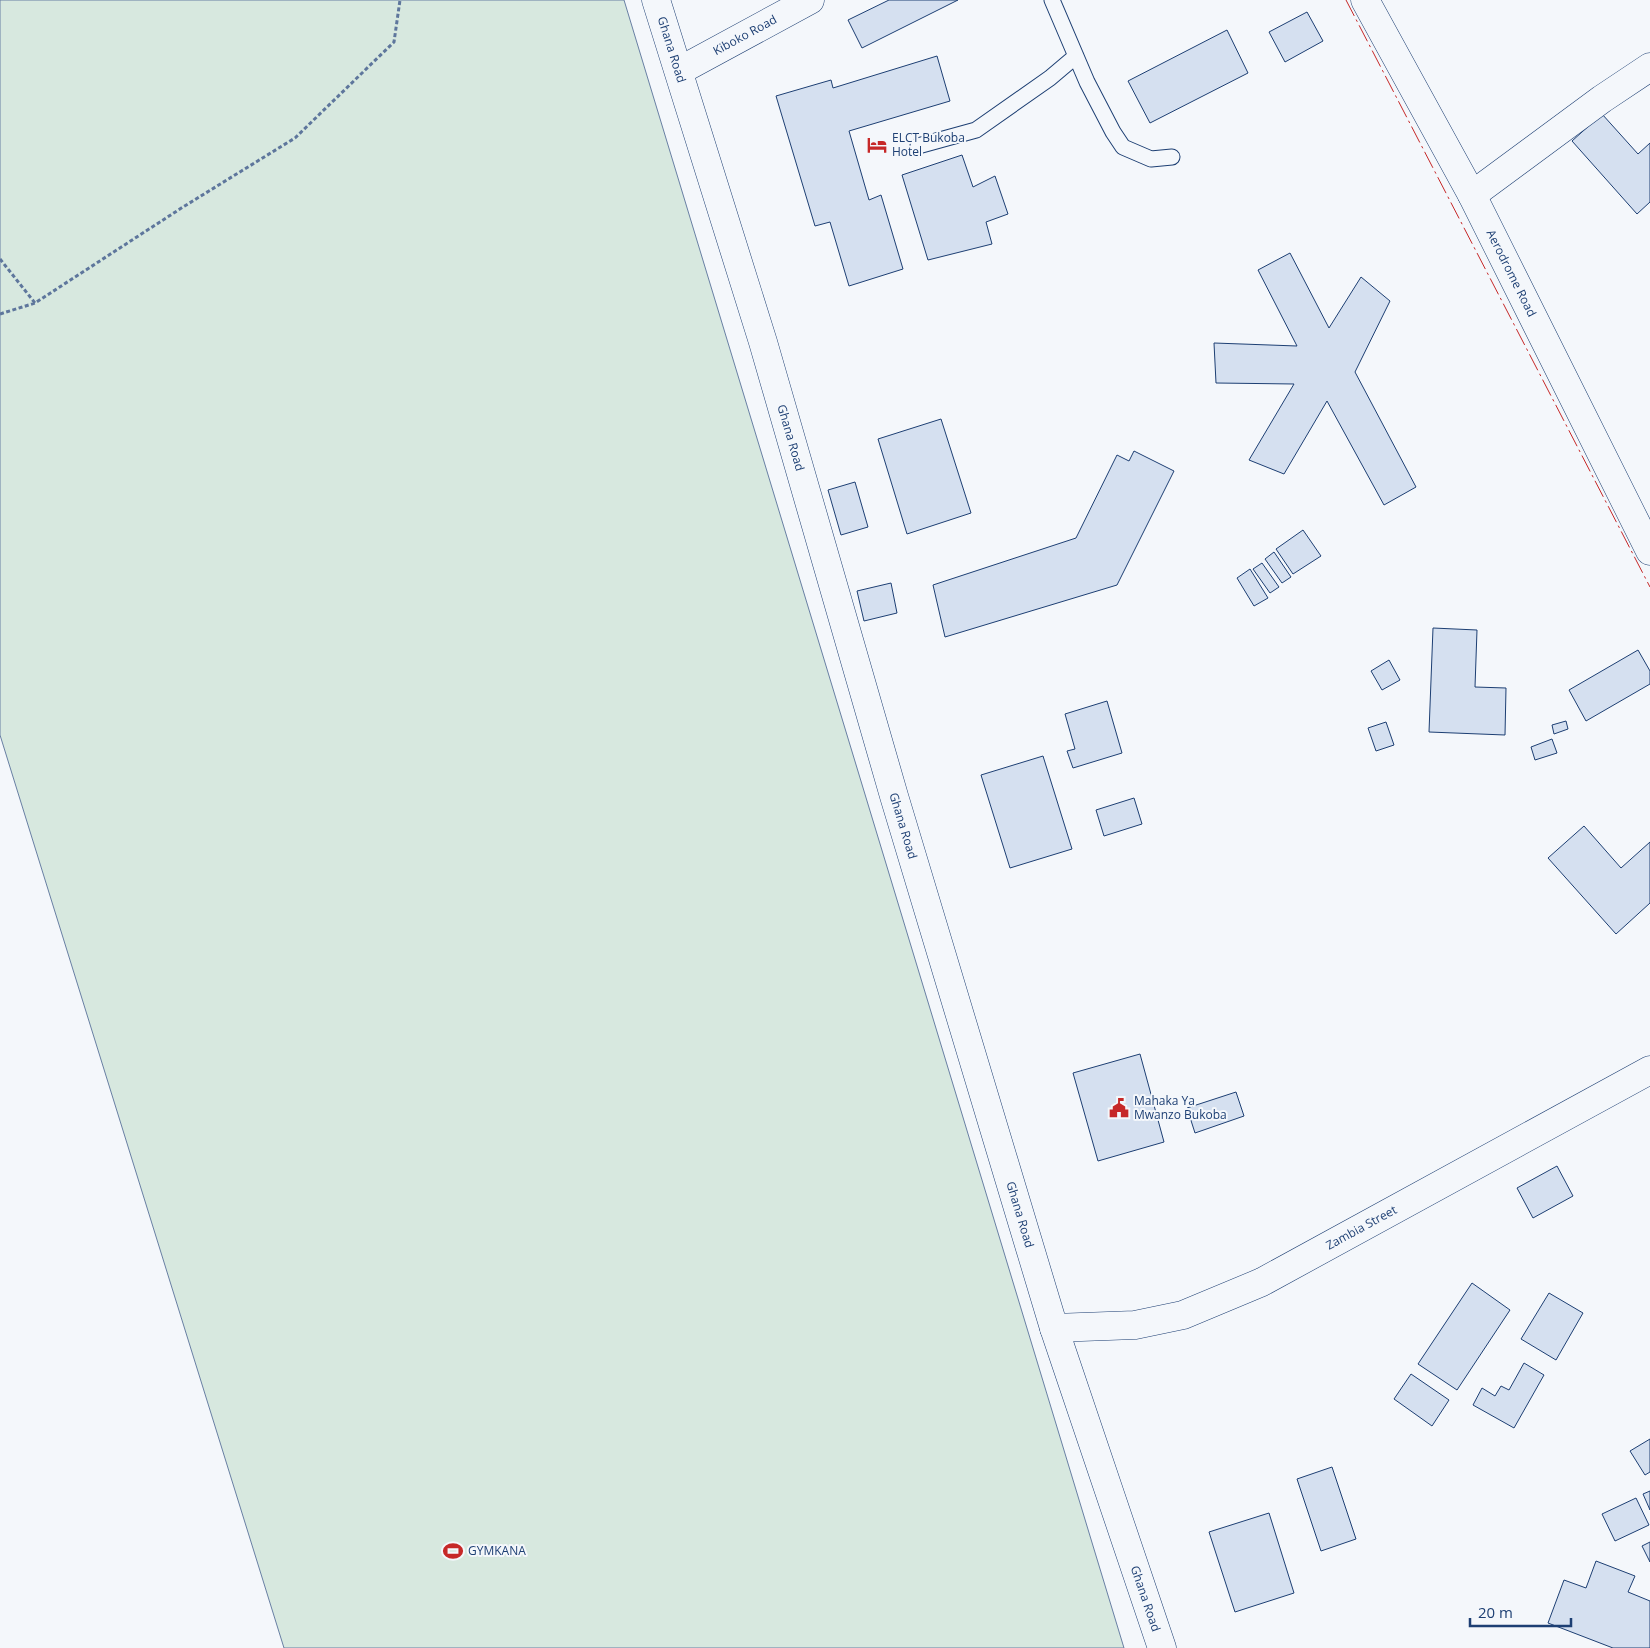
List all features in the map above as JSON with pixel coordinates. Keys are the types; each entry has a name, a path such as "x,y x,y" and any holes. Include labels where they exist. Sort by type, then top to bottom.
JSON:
{"street":[{"name":"Ghana Road","path":"656,0 763,342 883,758 1054,1328 1162,1648"},
{"name":"Kiboko Road","path":"679,71 810,0"},
{"name":"Aerodrome Road","path":"1365,0 1472,195 1650,551"},
{"path":"1472,195 1602,99 1650,68"},
{"name":"Zambia Street","path":"1054,1328 1136,1325 1174,1317 1262,1282 1650,1070"}],"lane":[{"path":"1052,0 1076,56 1113,132 1124,147 1151,159 1172,157"},
{"path":"918,146 976,130 1050,78 1076,56"}],"path":[{"path":"0,314 35,303 183,207 295,138 394,42 400,0"},
{"path":"0,259 35,303"}],"shaded area":[{"path":"0,0 624,0 1124,1648 284,1648 0,735"}],"building":[{"path":"889,0 958,0 862,48 848,20"},
{"path":"1307,12 1323,41 1285,62 1269,32"},
{"path":"1227,30 1248,73 1150,123 1128,81"},
{"path":"937,56 950,101 849,131 869,200 881,195 903,269 849,286 830,222 815,226 776,96 831,80 833,88"},
{"path":"1602,114 1638,154 1650,143 1650,202 1637,214 1572,141"},
{"path":"962,155 973,187 995,176 1008,214 986,222 992,244 928,260 902,175"},
{"path":"1290,253 1329,328 1361,277 1390,301 1355,372 1416,487 1384,505 1327,401 1284,474 1249,460 1294,384 1216,383 1214,343 1297,346 1258,270"},
{"path":"941,419 971,513 907,534 878,439"},
{"path":"1134,451 1174,471 1117,585 945,637 933,585 1076,538 1117,455 1129,461"},
{"path":"855,482 868,527 841,535 828,490"},
{"path":"1303,530 1321,556 1293,574 1276,549"},
{"path":"1274,552 1291,577 1282,583 1265,559"},
{"path":"1262,563 1279,587 1270,593 1253,569"},
{"path":"1250,569 1268,598 1254,606 1237,578"},
{"path":"891,583 897,613 864,621 857,591"},
{"path":"1433,628 1477,630 1475,687 1506,688 1505,735 1429,732"},
{"path":"1638,650 1650,671 1650,684 1586,721 1569,690"},
{"path":"1389,660 1400,680 1382,690 1371,671"},
{"path":"1107,701 1122,753 1073,768 1067,751 1075,749 1065,714"},
{"path":"1566,721 1568,729 1554,734 1552,725"},
{"path":"1386,722 1394,745 1376,751 1368,728"},
{"path":"1552,739 1557,753 1535,760 1531,747"},
{"path":"1043,756 1072,849 1010,868 981,775"},
{"path":"1134,798 1142,824 1104,836 1096,810"},
{"path":"1584,826 1621,868 1650,842 1650,903 1616,934 1548,858"},
{"name":"Mahaka Ya Mwanzo Bukoba","path":"1140,1054 1164,1142 1098,1161 1073,1073"},
{"path":"1236,1092 1244,1116 1195,1133 1187,1108"},
{"path":"1557,1166 1573,1196 1533,1218 1517,1188"},
{"path":"1472,1283 1510,1310 1457,1390 1418,1364"},
{"path":"1549,1293 1583,1313 1556,1360 1521,1339"},
{"path":"1524,1363 1544,1375 1514,1428 1473,1405 1482,1388 1495,1396 1501,1386 1509,1390"},
{"path":"1411,1374 1449,1400 1432,1426 1394,1399"},
{"path":"1650,1439 1650,1472 1645,1475 1630,1451"},
{"path":"1332,1467 1356,1539 1321,1551 1297,1479"},
{"path":"1650,1491 1650,1510 1643,1494"},
{"path":"1636,1498 1649,1525 1615,1541 1602,1514"},
{"path":"1269,1513 1294,1593 1235,1612 1209,1532"},
{"path":"1650,1542 1650,1562 1642,1546"},
{"path":"1596,1561 1635,1576 1628,1592 1650,1601 1650,1648 1613,1648 1548,1623 1564,1580 1586,1588"}],"power":[{"path":"1346,0 1650,587"}],"place":[{"name":"ELCT Bukoba Hotel","path":"877,145"},
{"name":"Mahaka Ya Mwanzo Bukoba","path":"1119,1108"},
{"name":"GYMKANA","path":"453,1551"}]}
